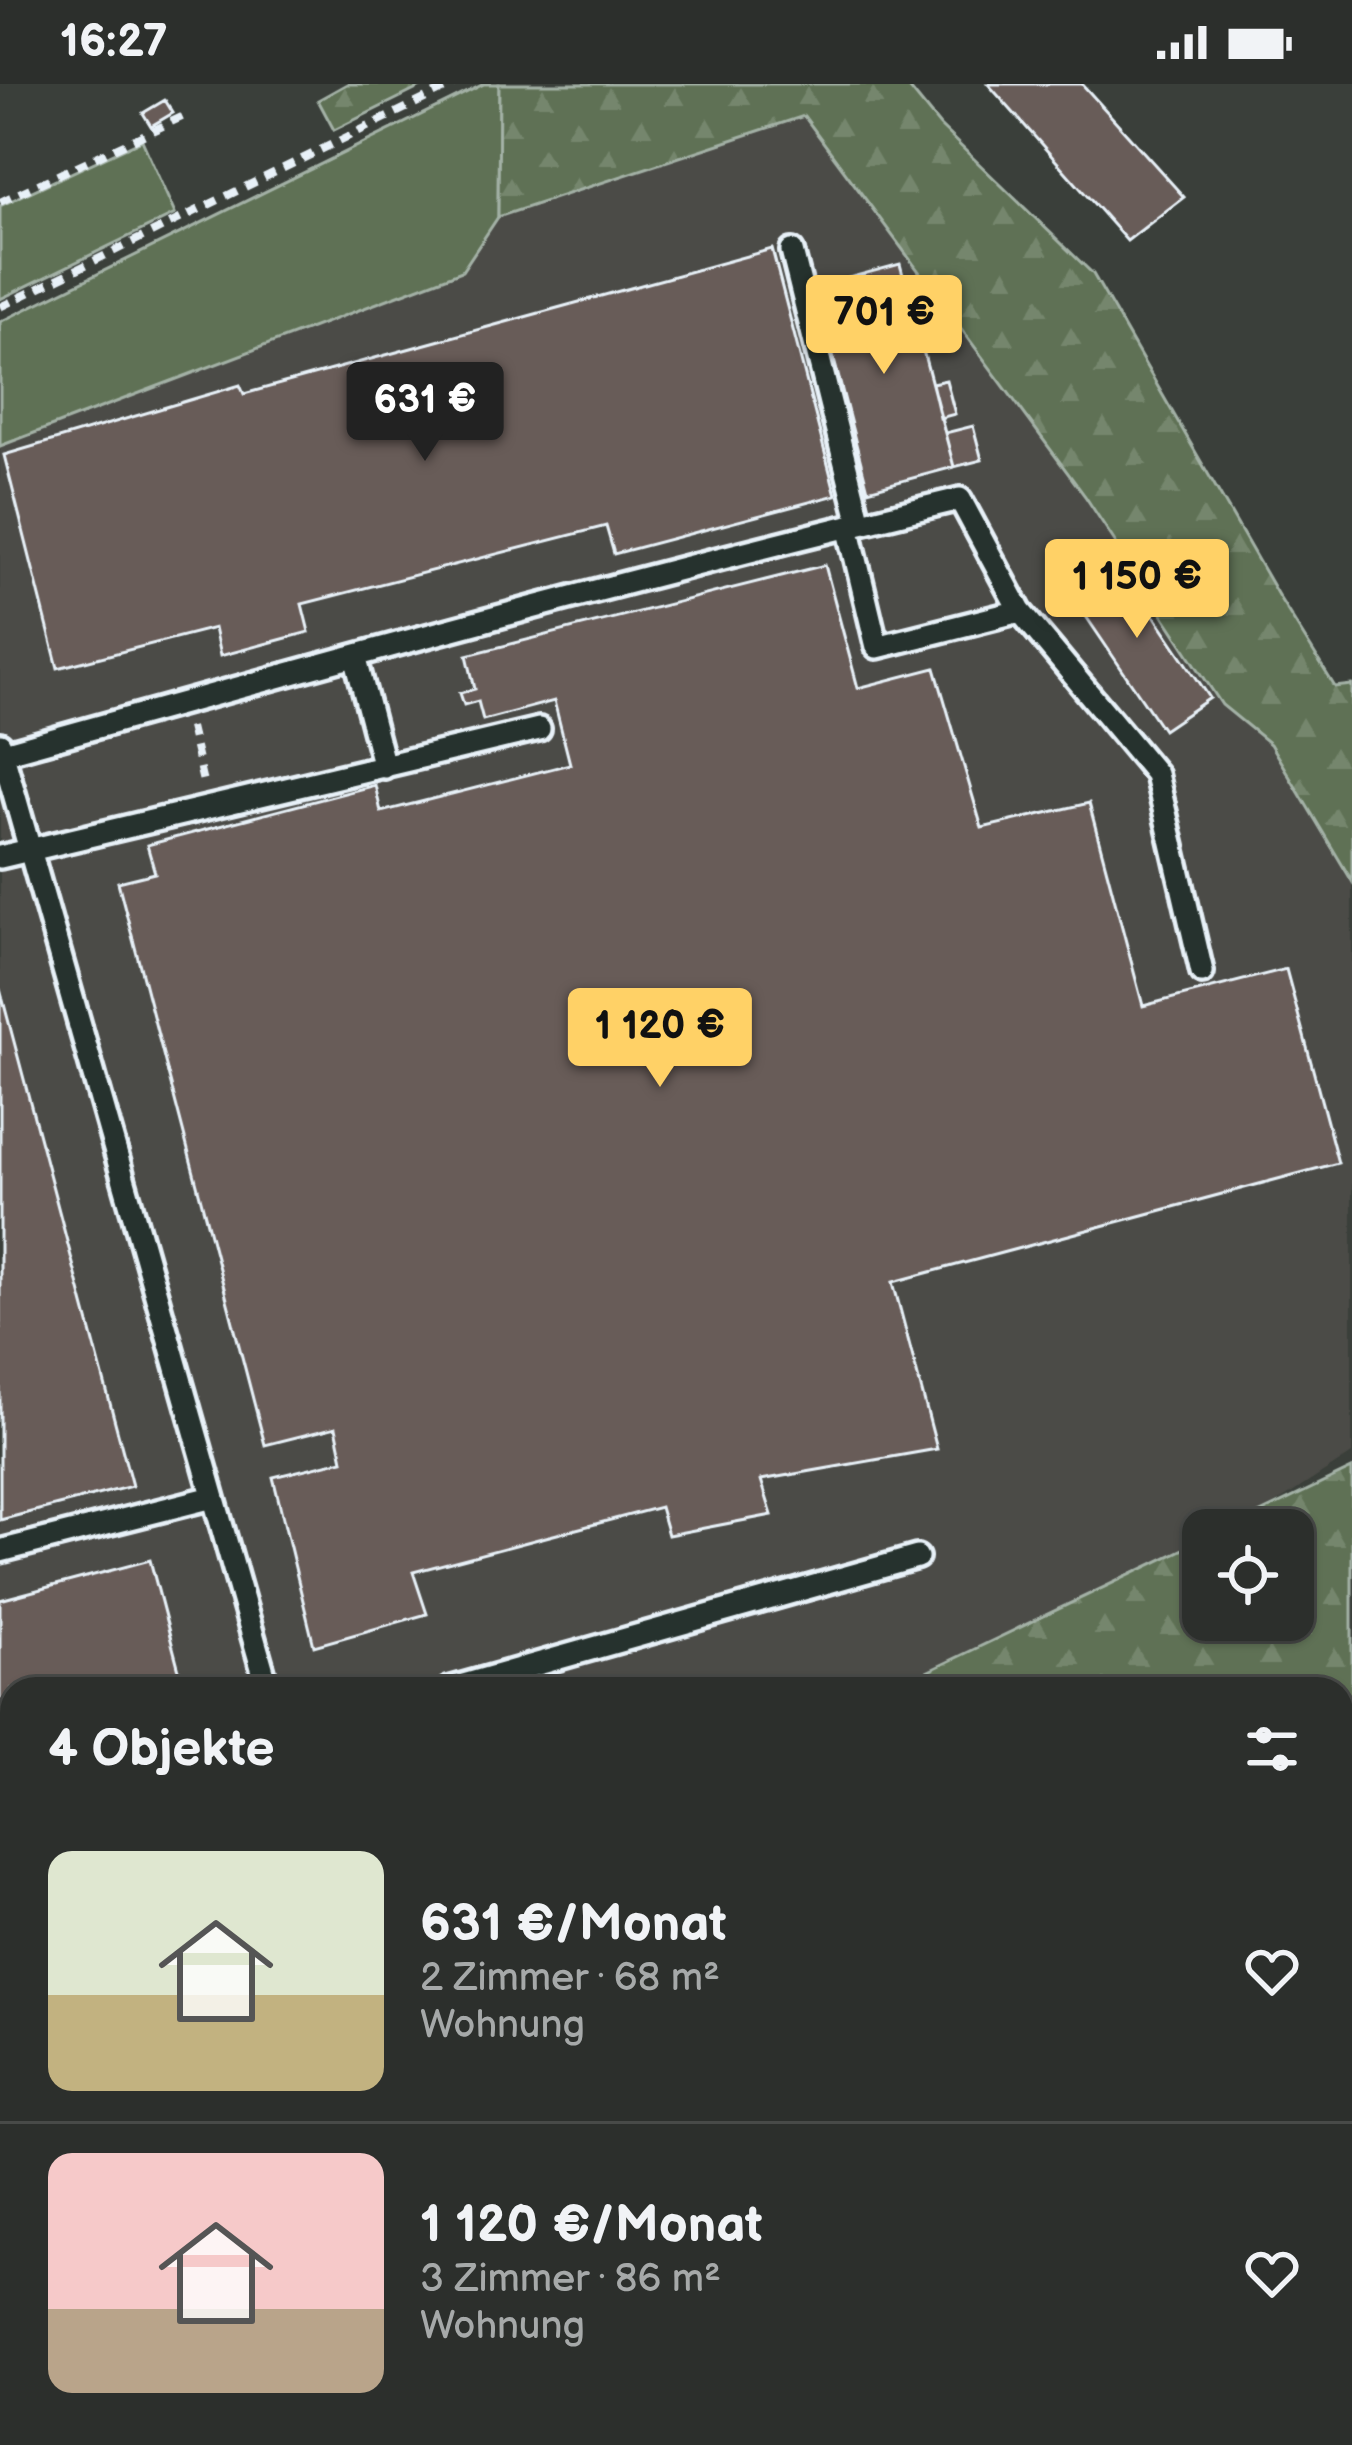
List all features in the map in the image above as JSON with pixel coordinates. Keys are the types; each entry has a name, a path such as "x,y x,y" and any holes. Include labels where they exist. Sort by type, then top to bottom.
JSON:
{"lane":[{"path":"793,251 877,647 1020,611"},
{"path":"265,1677 1,750 960,499 1020,611 1156,774 1202,972"},
{"path":"355,656 384,766"},
{"path":"0,857 539,729"},
{"path":"0,1551 213,1497"},
{"path":"492,1677 917,1557"}],"path":[{"path":"0,307 455,84"},
{"path":"0,202 184,116"},
{"path":"184,702 209,808"}],"shaded area":[{"path":"804,116 1085,496 1222,705 1270,744 1352,881 1352,1454 1267,1509 1182,1509 1182,1633 1113,1677 0,1677 0,446 461,271 498,217"}],"green space":[{"path":"347,84 427,84 334,130 318,100"},
{"path":"484,84 499,84 498,217 462,271 0,446 0,322"},
{"path":"499,84 906,84 940,126 1093,274 1335,687 1352,685 1352,881 1270,744 1222,705 1085,496 804,116 498,217"},
{"path":"142,140 175,214 0,299 0,206"},
{"path":"1352,1469 1352,1677 916,1677 1182,1550 1182,1641 1314,1641 1314,1509 1269,1509"}],"building":[{"path":"988,84 1082,84 1184,197 1127,241"},
{"path":"165,100 173,113 151,126 143,113"},
{"path":"772,249 836,495 614,554 606,526 302,604 309,632 220,656 214,628 58,668 4,455 240,385 244,394"},
{"path":"900,264 954,467 868,490 815,287"},
{"path":"946,380 955,414 940,418 932,383"},
{"path":"973,426 982,460 954,467 945,433"},
{"path":"1112,553 1210,698 1163,730 1064,584"},
{"path":"825,565 858,688 935,668 982,828 1089,803 1143,1006 1286,969 1338,1163 893,1282 937,1449 761,1480 772,1515 668,1535 660,1507 413,1572 427,1614 314,1646 273,1477 343,1460 336,1427 265,1445 118,882 155,873 147,845 375,785 381,812 570,764 554,701 483,720 478,701 464,705 460,693 475,689 467,655"},
{"path":"0,989 132,1486 0,1520"},
{"path":"150,1560 181,1677 0,1677 0,1600"}]}
